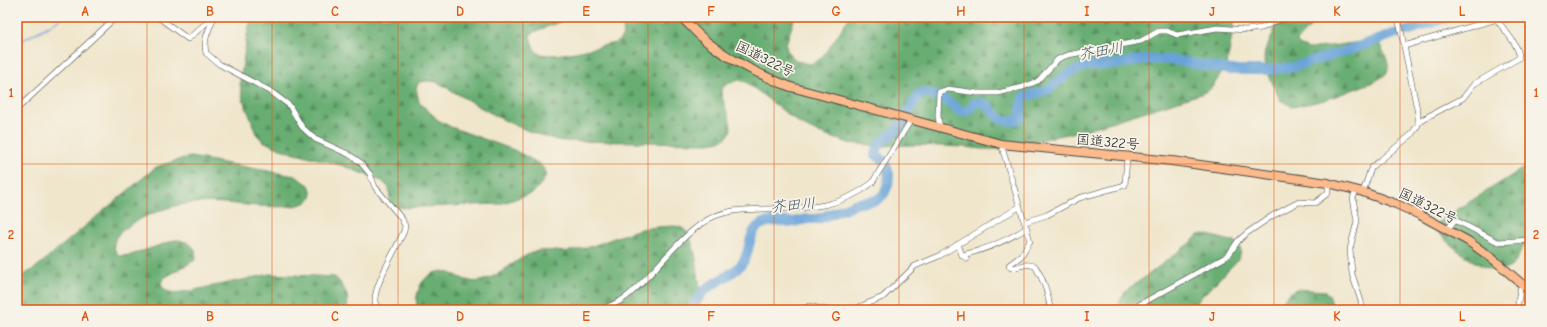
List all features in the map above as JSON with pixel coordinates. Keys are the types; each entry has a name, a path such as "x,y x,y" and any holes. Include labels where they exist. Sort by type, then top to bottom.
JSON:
{"highway":[{"name":"国道322号","path":"681,17 706,41 739,62 775,81 791,87 880,112 1000,144 1172,161 1328,183 1359,191 1396,204 1448,229 1493,258 1526,288"}],"street":[{"path":"17,109 116,17"},
{"path":"158,17 188,39 213,17"},
{"path":"213,17 204,44 206,53 219,64 270,91 289,105 302,127 315,139 348,154 360,162 370,174 375,187 402,219 405,226 404,231 387,265 376,296 375,302 378,310"},
{"path":"940,128 938,116 939,92 943,90 958,90 978,93 1006,92 1038,81 1058,59 1068,55 1141,41 1159,32 1167,31 1177,35 1217,28 1246,30 1262,28 1284,17"},
{"path":"1398,17 1418,114 1418,123"},
{"path":"1404,46 1504,17"},
{"path":"1362,310 1361,301 1352,274 1350,249 1357,221 1353,198 1359,191 1372,167 1411,135 1418,123 1464,98 1474,84 1518,58 1515,43 1511,40 1497,20"},
{"path":"599,310 626,297 689,234 703,222 714,216 732,210 800,208 829,205 863,191 872,183 909,119"},
{"path":"1000,144 1018,207 1025,222 1030,241 1029,245 1021,256 1009,265 1013,269 1023,264 1035,266 1042,276 1050,301 1050,310"},
{"path":"1025,222 1047,215 1079,198 1125,185 1127,157"},
{"path":"1130,310 1224,258 1230,253 1238,241 1247,233 1272,216 1299,202 1315,203 1328,193 1328,183"},
{"path":"856,310 859,307 883,297 915,266 939,256 1018,207"},
{"path":"1448,229 1453,222 1457,221 1498,242 1530,240"},
{"path":"962,255 995,245 1027,228"},
{"path":"958,244 962,255 967,259"},
{"path":"1517,310 1520,289 1526,288 1530,278"},
{"path":"809,306 826,310"}],"green space":[{"path":"252,17 572,17 530,35 533,47 537,52 552,55 575,52 615,43 623,35 622,17 795,17 786,44 787,49 789,54 798,61 810,64 821,58 850,17 1235,17 1227,65 1209,90 1201,94 1085,130 1000,149 917,145 877,146 849,143 821,134 799,123 746,82 739,80 727,84 721,89 731,130 728,136 721,140 709,143 562,141 529,131 498,117 437,82 419,82 416,88 419,102 438,120 451,127 514,150 540,164 546,174 544,180 533,193 500,204 398,208 393,207 390,204 389,188 382,181 341,165 280,149 263,141 258,136 243,100 240,83 248,29"},
{"path":"1276,17 1318,17 1297,42 1299,45 1309,49 1375,40 1380,45 1386,58 1388,70 1376,81 1325,100 1293,107 1280,100 1267,71 1264,58 1265,51 1276,25"},
{"path":"191,157 295,176 309,185 312,195 308,201 292,206 280,207 205,202 181,205 152,213 130,225 118,235 114,246 116,252 120,256 131,255 175,240 184,241 194,248 196,255 195,260 164,278 161,283 165,290 169,292 190,291 270,274 335,277 346,292 348,300 347,310 17,310 17,279 34,269 156,167"},
{"path":"1530,164 1530,242 1521,250 1514,264 1506,269 1496,270 1485,267 1462,254 1438,232 1438,223 1444,218"},
{"path":"673,226 685,230 693,246 698,268 699,310 417,310 416,300 420,286 426,278 437,272 444,271 462,279 476,282 491,278 534,252 543,250 579,250 637,230"},
{"path":"1204,234 1235,242 1240,247 1241,252 1236,262 1201,297 1192,310 1118,310 1119,302 1129,288 1191,242 1198,235"},
{"path":"1296,289 1325,291 1329,295 1334,310 1279,310 1287,295"}],"waterway":[{"path":"17,43 63,17"},
{"name":"芥田川","path":"691,310 705,290 732,273 740,266 746,257 754,231 760,225 771,222 788,223 807,219 818,219 855,204 877,200 884,194 888,185 889,174 884,161 875,154 881,142 897,130 920,93 937,96 947,101 961,112 969,110 975,103 984,103 1001,119 1012,121 1021,117 1021,104 1024,97 1048,90 1067,74 1086,66 1118,64 1146,59 1173,60 1231,70 1268,70 1292,67 1346,51 1448,17"}]}
